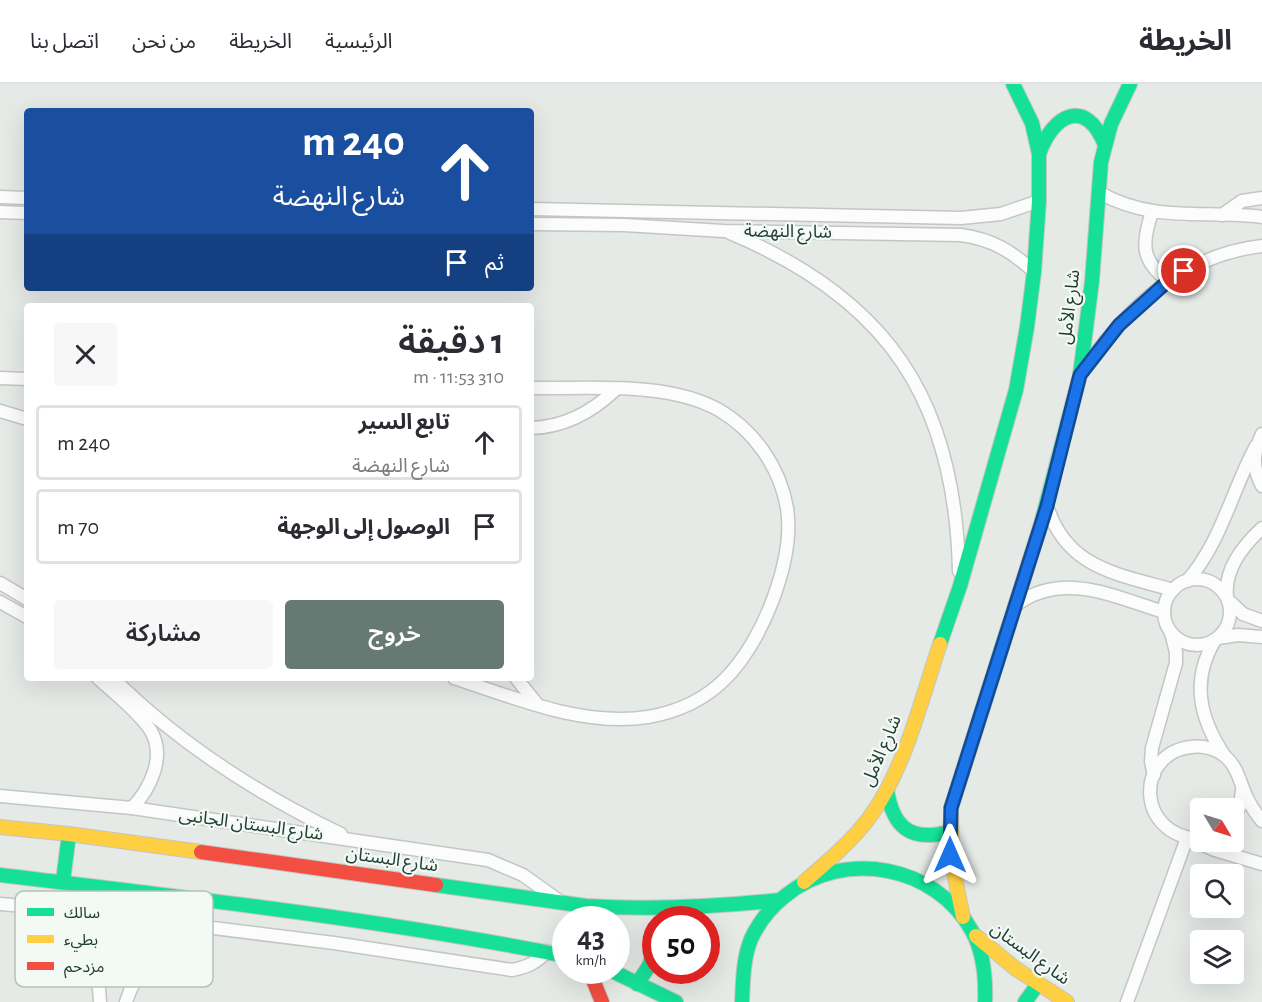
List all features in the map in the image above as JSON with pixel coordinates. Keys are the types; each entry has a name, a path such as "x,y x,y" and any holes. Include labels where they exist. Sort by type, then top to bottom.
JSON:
{"main road":[{"name":"شارع الأمل","path":"804,882 851,840 887,790 900,762 960,586 1016,390 1034,272 1039,201 1039,154 1032,123 1013,84"},
{"name":"شارع الأمل","path":"963,917 952,878 949,832 951,808 1047,506 1080,375 1092,281 1101,162 1111,124 1130,84"},
{"path":"1039,154 1046,133 1054,124 1063,118 1074,116 1085,118 1095,124 1102,134 1105,145"},
{"path":"887,790 888,805 893,817 901,827 925,837 949,832"},
{"name":"شارع البستان","path":"0,827 69,834 561,903 652,913 780,900"},
{"path":"63,881 69,834"},
{"path":"742,1002 743,970 755,931 780,900 804,882 831,871 860,866 890,869 918,878 943,895 963,917 982,956 986,980 985,1002"},
{"path":"0,875 136,891"},
{"path":"213,902 457,935 552,952"},
{"name":"شارع البستان","path":"973,934 1008,963 1067,1002"},
{"path":"637,984 642,976"},
{"path":"630,980 676,1002"},
{"path":"595,984 602,1002"},
{"path":"1025,1002 1038,984"}],"street":[{"path":"1100,193 1115,201 1152,212 1262,217"},
{"path":"0,197 24,198"},
{"path":"1222,215 1242,201 1262,198"},
{"name":"شارع النهضة","path":"534,209 961,218 1001,214 1039,201"},
{"path":"624,210 624,225"},
{"path":"0,212 24,213"},
{"path":"1152,212 1144,246 1148,260 1156,272 1168,281"},
{"name":"شارع النهضة","path":"534,224 624,225 723,231 961,235 977,237 1001,246 1022,260 1034,272"},
{"path":"723,231 778,255 830,286 871,322 904,364 930,412 946,467 957,526 960,586"},
{"path":"1080,375 1119,325 1168,281 1184,271 1225,254 1262,246"},
{"path":"0,378 24,379"},
{"path":"464,681 537,704 590,717 618,719 665,713 697,700 726,679 765,618 782,566 788,528 783,493 769,460 747,432 719,410 669,394 534,388"},
{"path":"534,428 556,425 572,419 596,406 615,390"},
{"path":"0,411 24,418"},
{"path":"1154,775 1151,762 1152,748 1176,663 1176,652 1164,612 1165,604 1173,590 1187,581 1202,562 1244,468 1262,434"},
{"path":"1256,446 1254,459 1256,473 1262,486"},
{"path":"1047,506 1061,536 1084,559 1103,570 1173,590"},
{"path":"1171,632 1177,639 1196,645 1206,644 1225,631 1230,611 1226,588 1230,570 1244,548 1262,528"},
{"path":"1187,581 1199,579 1210,582 1220,588 1243,614 1262,621"},
{"path":"0,583 24,597"},
{"path":"1016,605 1043,590 1075,587 1086,588 1164,612"},
{"path":"0,602 24,615"},
{"path":"1216,639 1238,635 1262,637"},
{"path":"1216,639 1204,664 1200,690 1204,714 1212,736 1224,756 1235,766 1246,797 1262,821"},
{"path":"101,681 145,723 155,741 155,768 150,783 143,797 132,808"},
{"path":"116,681 163,723 232,773 281,803 353,839"},
{"path":"518,681 537,704"},
{"path":"1190,837 1169,830 1155,815 1150,789 1154,775 1166,758 1184,748 1205,747 1224,756"},
{"path":"1240,780 1241,798"},
{"name":"شارع البستان الجانبى","path":"0,796 132,808 488,860 523,875 561,903"},
{"path":"1127,1002 1190,848"},
{"path":"1222,852 1262,864"},
{"path":"0,904 15,905"},
{"path":"213,929 334,943 512,970 524,968 538,961 547,951"},
{"path":"99,987 100,1002"},
{"path":"126,1002 133,987"}],"traffic: fast":[{"path":"940,644 960,586 1016,390 1027,327 1039,201 1039,154 1032,123 1013,84"},
{"path":"1041,524 1080,375 1092,281 1101,162 1111,124 1130,84"},
{"path":"1039,154 1053,129 1070,116 1079,116 1089,121 1105,145"},
{"path":"887,790 894,814 906,829 924,835 949,832"},
{"path":"63,881 69,834"},
{"path":"742,1002 748,947 770,910 785,896 808,881 834,872 860,869 887,871 912,878 936,891 956,909 972,931 982,957 985,1002"},
{"path":"0,875 131,891"},
{"path":"436,885 586,906 683,907 780,900"},
{"path":"213,901 355,920 552,953"},
{"path":"637,984 642,976"},
{"path":"630,980 676,1002"},
{"path":"1025,1002 1038,984"}],"traffic: slow":[{"path":"963,917 952,863 951,808 1041,524"},
{"path":"804,882 854,835 882,799 911,734 940,644"},
{"path":"0,827 201,852"},
{"path":"976,936 1016,969 1067,1002"}],"traffic: jam":[{"path":"201,852 436,885"},
{"path":"595,984 602,1002"}],"route":[{"path":"950,855 951,808 1047,506 1080,375 1119,325 1142,302 1184,271"}]}
